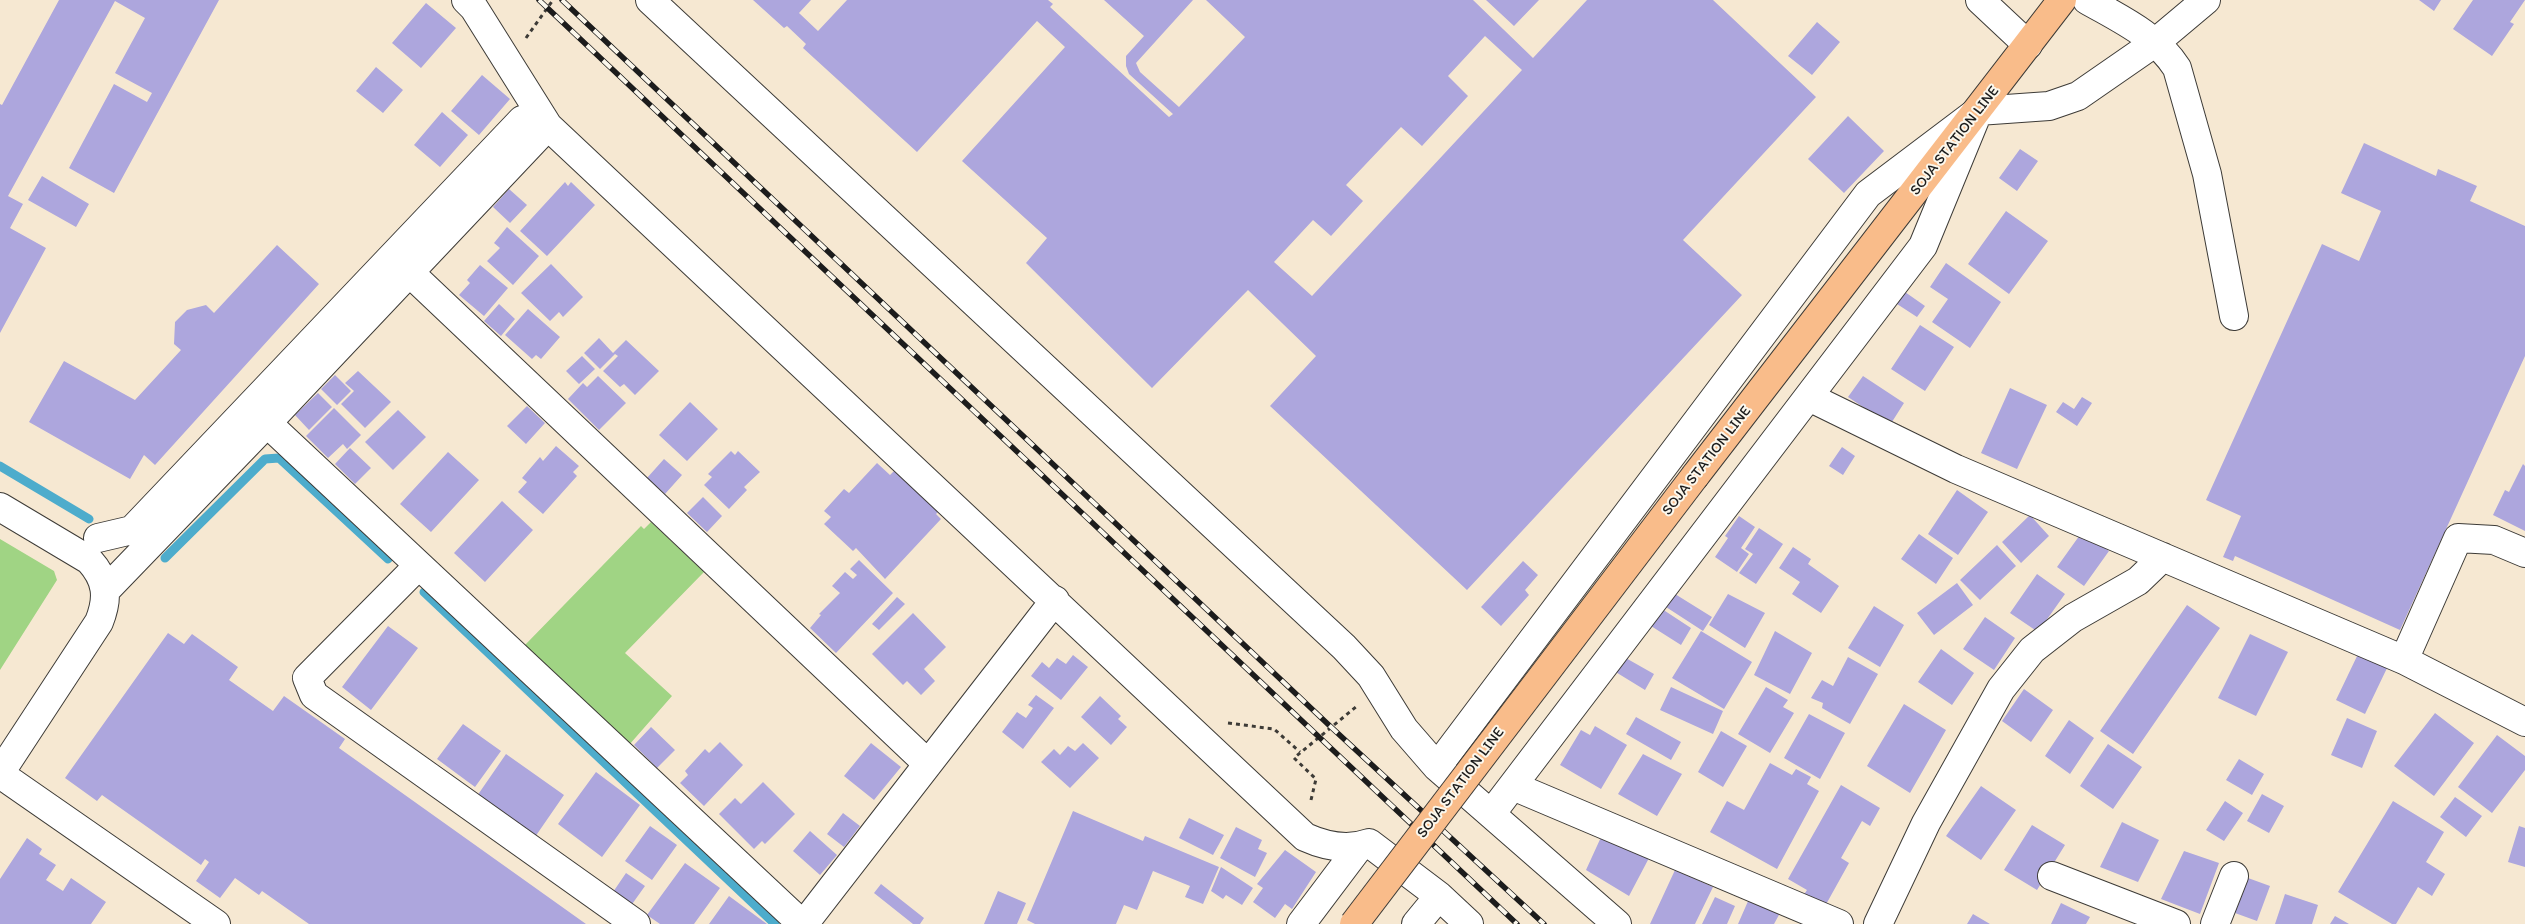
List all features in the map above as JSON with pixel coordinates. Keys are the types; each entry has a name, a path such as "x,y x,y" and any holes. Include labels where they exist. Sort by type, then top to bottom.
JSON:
{"main road":[{"name":"SOJA STATION LINE","path":"1354,924 1695,476 2062,0"}],"street":[{"path":"466,0 474,8 535,123 1055,600 1305,836 1324,846 1359,847 1369,843 1380,849 1439,896 1469,924"},
{"path":"650,0 1344,646 1371,676 1404,729 1437,767 1617,924"},
{"path":"1980,0 2028,45"},
{"path":"2087,0 2156,42 2168,53 2177,68 2207,174 2234,316"},
{"path":"1437,767 1868,194 1978,111 2049,106 2078,96 2156,42 2206,0"},
{"path":"1492,814 1923,246 1978,111"},
{"path":"105,591 409,272 535,123"},
{"path":"98,538 132,530 535,123"},
{"path":"409,272 928,764"},
{"path":"1809,397 1956,469 2404,660 2525,722"},
{"path":"267,423 803,924 1055,600"},
{"path":"0,506 89,560 100,572 105,591 104,611 99,622 0,773 216,924"},
{"path":"2404,660 2458,538 2494,540 2525,553"},
{"path":"1878,924 1926,823 2001,689 2032,650 2073,618 2138,581 2163,557"},
{"path":"418,566 307,678 314,694 636,924"},
{"path":"1513,786 1838,924"},
{"path":"1301,924 1359,847"},
{"path":"2052,876 2176,924"},
{"path":"2215,924 2234,876"},
{"path":"1416,924 1439,896"}],"path":[{"path":"524,44 526,38 553,0"},
{"path":"1311,800 1316,779 1294,758 1358,704"},
{"path":"1228,722 1274,729 1300,752"}],"green space":[{"path":"651,522 704,572 625,653 672,696 629,745 525,645 641,526 644,529"},
{"path":"0,539 54,571 57,580 0,670"}],"building":[{"path":"59,0 219,0 114,193 69,168 114,84 147,102 152,93 115,73 145,18 115,1 8,196 23,204 10,228 46,248 0,333 0,104 2,105"},
{"path":"753,0 811,0 799,13 818,31 847,0 1048,0 1053,4 1050,7 1169,117 1173,114 1129,74 1126,66 1126,56 1144,36 1104,0 1193,0 1136,63 1140,72 1179,107 1245,37 1206,0 1473,0 1533,58 1587,0 1713,0 1816,97 1683,240 1742,295 1467,590 1270,406 1316,356 1248,290 1152,388 1026,263 1047,238 962,161 1065,47 1037,21 917,152 803,48 806,44 787,26 784,28","holes":["1485,36 1522,70 1312,296 1274,262 1313,220 1331,236 1363,201 1346,185 1401,127 1422,146 1468,96 1448,76"]},
{"path":"1486,0 1539,0 1514,26"},
{"path":"2419,0 2441,0 2434,11"},
{"path":"2473,0 2525,0 2510,22 2514,24 2492,56 2453,29"},
{"path":"426,3 456,28 421,68 392,43"},
{"path":"1817,22 1840,42 1812,75 1788,56"},
{"path":"376,67 403,90 383,113 356,91"},
{"path":"482,75 510,99 479,135 451,111"},
{"path":"442,112 468,135 440,167 414,145"},
{"path":"1848,116 1884,151 1844,193 1808,159"},
{"path":"2364,143 2436,176 2438,169 2477,186 2470,201 2525,226 2525,356 2400,630 2235,556 2233,561 2223,557 2241,516 2206,500 2322,244 2359,261 2381,211 2341,193"},
{"path":"2020,149 2038,161 2017,191 1999,178"},
{"path":"42,176 89,204 76,227 28,200"},
{"path":"565,182 568,186 571,182 595,205 547,256 520,231"},
{"path":"509,189 527,205 510,223 493,207"},
{"path":"2006,211 2048,241 2009,294 1968,264"},
{"path":"507,227 539,256 513,285 487,261 500,248 494,243"},
{"path":"277,245 319,284 155,465 144,455 130,479 29,422 64,361 135,400 181,350 174,344 175,322 187,310 206,305 214,313"},
{"path":"1946,263 2001,302 1970,348 1932,322 1948,299 1930,287"},
{"path":"551,264 583,297 563,317 559,312 550,321 521,293"},
{"path":"480,265 508,288 484,316 459,295 470,283 467,280"},
{"path":"1905,292 1925,306 1917,317 1897,304"},
{"path":"499,304 515,319 501,336 484,321"},
{"path":"528,309 560,337 541,359 536,355 532,359 505,335"},
{"path":"1920,325 1954,347 1925,391 1891,369"},
{"path":"599,338 613,353 626,340 659,371 635,395 624,384 620,387 603,371 618,356 615,354 600,369 584,353"},
{"path":"582,356 595,369 579,384 566,371"},
{"path":"358,371 391,402 365,428 341,404 354,391 345,383"},
{"path":"335,375 351,391 337,405 321,389"},
{"path":"598,376 626,403 599,430 568,399 583,383 587,387"},
{"path":"1863,376 1904,403 1890,425 1848,397"},
{"path":"2010,388 2047,405 2017,469 1981,453"},
{"path":"318,393 332,407 309,430 295,415"},
{"path":"2082,397 2092,403 2077,426 2056,412 2063,402 2074,409"},
{"path":"690,402 718,429 687,461 659,435"},
{"path":"527,406 545,423 526,444 507,426"},
{"path":"334,408 361,435 347,449 343,444 328,458 306,436"},
{"path":"398,410 426,437 393,470 365,442"},
{"path":"556,446 579,466 573,472 577,476 543,514 518,492 527,482 522,478 540,457 543,461"},
{"path":"1842,447 1855,456 1843,475 1829,466"},
{"path":"350,448 371,468 355,484 335,464"},
{"path":"731,451 735,455 738,451 760,472 744,487 747,490 729,509 704,485 712,477 708,474"},
{"path":"448,452 479,480 431,532 400,504"},
{"path":"664,459 682,475 665,494 647,478"},
{"path":"877,463 890,475 896,469 940,510 936,514 941,519 885,579 856,548 853,551 824,524 831,517 824,511 844,489 849,493"},
{"path":"2523,464 2525,466 2525,531 2493,515 2505,490 2509,492"},
{"path":"1957,490 1988,512 1958,555 1928,534"},
{"path":"703,497 722,516 707,532 687,513"},
{"path":"502,501 533,530 485,582 454,553"},
{"path":"2030,515 2049,536 2021,563 2002,542"},
{"path":"1739,516 1755,527 1741,548 1749,554 1737,572 1715,557 1728,538 1725,536"},
{"path":"1759,528 1783,544 1756,584 1739,573 1753,554 1745,549"},
{"path":"2082,532 2109,551 2084,586 2057,567"},
{"path":"1919,534 1953,558 1936,584 1901,559"},
{"path":"1997,545 2016,566 1980,600 1960,580"},
{"path":"1793,547 1811,559 1808,564 1839,586 1821,613 1792,594 1800,582 1779,568"},
{"path":"859,560 893,593 836,653 810,628 821,615 819,614 840,593 832,586 845,572 853,579 857,575 850,569"},
{"path":"1523,561 1538,575 1525,590 1529,595 1501,626 1481,607"},
{"path":"2037,574 2065,594 2038,632 2010,613"},
{"path":"1957,583 1973,605 1934,635 1917,613"},
{"path":"1675,594 1712,617 1703,631 1666,607"},
{"path":"1728,594 1765,613 1745,648 1709,625"},
{"path":"897,597 905,604 879,630 872,624"},
{"path":"2187,605 2220,628 2133,754 2100,731"},
{"path":"1874,606 1904,625 1880,667 1848,648"},
{"path":"1662,609 1691,628 1681,645 1651,626"},
{"path":"913,613 946,647 924,669 935,681 921,695 907,681 903,685 872,654"},
{"path":"1985,617 2015,638 1994,670 1963,649"},
{"path":"388,626 418,648 371,710 342,687"},
{"path":"1701,631 1752,662 1724,709 1672,678"},
{"path":"1775,631 1812,653 1790,694 1754,675"},
{"path":"168,633 184,644 192,634 238,667 229,680 273,711 284,696 345,739 339,748 586,924 309,924 262,891 259,895 235,878 220,898 196,881 209,862 205,859 201,865 102,795 97,801 65,778"},
{"path":"2250,634 2288,652 2256,716 2218,698"},
{"path":"1941,649 1974,673 1952,705 1918,682"},
{"path":"2359,652 2388,666 2365,714 2336,700"},
{"path":"1073,655 1088,667 1061,700 1031,676 1042,662 1049,668 1057,658 1066,664"},
{"path":"1624,657 1654,674 1645,690 1614,671"},
{"path":"1848,657 1878,674 1850,724 1822,708 1823,703 1811,698 1822,680 1833,686"},
{"path":"1671,687 1723,711 1713,734 1660,710"},
{"path":"1766,687 1788,700 1783,707 1794,713 1770,753 1738,734"},
{"path":"2024,689 2053,710 2031,742 2002,721"},
{"path":"1036,695 1054,708 1023,749 1002,732 1017,712 1026,718 1033,708 1028,705"},
{"path":"1100,696 1121,716 1118,719 1127,727 1111,745 1081,717"},
{"path":"1904,704 1946,730 1910,793 1867,766"},
{"path":"2435,713 2474,743 2434,796 2394,766"},
{"path":"1809,714 1845,733 1820,779 1784,758"},
{"path":"1636,717 1681,742 1671,760 1626,734"},
{"path":"2347,718 2377,731 2362,768 2331,755"},
{"path":"2069,720 2094,738 2070,774 2045,756"},
{"path":"463,724 501,751 475,787 437,759"},
{"path":"1595,726 1627,745 1601,789 1560,765 1581,730 1590,735"},
{"path":"651,727 675,750 657,768 634,745"},
{"path":"1721,731 1747,746 1723,787 1698,772"},
{"path":"2497,735 2525,756 2525,770 2492,813 2458,787"},
{"path":"720,742 743,765 704,806 680,783 688,775 685,771 705,749 709,753"},
{"path":"871,743 901,767 874,800 844,776"},
{"path":"1083,743 1099,758 1070,788 1041,762 1054,749 1060,755 1068,746 1075,751"},
{"path":"2108,744 2142,767 2113,809 2080,786"},
{"path":"506,754 564,795 535,837 477,796"},
{"path":"1643,754 1682,774 1657,816 1618,794"},
{"path":"2239,759 2264,774 2252,795 2226,780"},
{"path":"1770,763 1792,775 1796,769 1811,777 1807,784 1819,791 1777,869 1710,832 1727,801 1744,810"},
{"path":"596,772 640,805 602,857 558,824"},
{"path":"763,782 795,814 765,844 762,841 754,849 719,814 735,798 741,804"},
{"path":"1841,785 1880,808 1870,826 1862,821 1841,858 1849,863 1824,908 1803,896 1807,890 1788,879"},
{"path":"1981,786 2016,810 1981,860 1946,836"},
{"path":"2262,794 2284,806 2269,833 2247,821"},
{"path":"2455,797 2482,816 2466,837 2440,817"},
{"path":"2225,801 2243,813 2224,841 2206,830"},
{"path":"2393,801 2444,832 2426,862 2445,874 2432,896 2418,887 2396,924 2392,924 2338,892"},
{"path":"1073,811 1143,841 1145,836 1219,867 1203,904 1185,897 1190,886 1153,871 1137,910 1124,905 1116,924 1035,924 1027,920"},
{"path":"843,813 860,826 844,847 827,834"},
{"path":"1189,818 1224,835 1213,855 1179,838"},
{"path":"2122,822 2159,840 2138,882 2100,867"},
{"path":"2032,825 2065,845 2037,890 2004,870"},
{"path":"650,826 677,845 652,880 625,861"},
{"path":"2519,826 2525,828 2525,867 2508,862"},
{"path":"1236,827 1262,840 1258,849 1267,853 1255,877 1220,858"},
{"path":"810,831 837,855 820,875 793,851"},
{"path":"1602,835 1649,858 1629,896 1586,870"},
{"path":"27,838 42,849 39,854 56,865 46,880 63,891 71,878 106,902 91,924 0,924 0,879"},
{"path":"1285,850 1316,872 1292,909 1285,904 1275,918 1253,902 1263,888 1257,884"},
{"path":"2184,851 2219,863 2200,914 2161,899"},
{"path":"685,863 720,888 694,924 660,924 647,915"},
{"path":"1221,867 1253,888 1242,905 1226,895 1223,899 1211,891"},
{"path":"1675,870 1713,887 1695,924 1650,924"},
{"path":"626,873 645,886 630,907 611,895"},
{"path":"2248,878 2270,886 2257,921 2235,913"},
{"path":"881,884 924,918 920,924 913,924 874,893"},
{"path":"998,891 1026,903 1017,924 984,924"},
{"path":"2285,894 2318,905 2312,924 2275,924"},
{"path":"729,896 767,924 709,924"},
{"path":"1715,897 1735,906 1727,924 1702,924"},
{"path":"1749,899 1780,913 1774,924 1738,924"},
{"path":"2061,903 2090,917 2086,924 2051,924"},
{"path":"1973,914 1990,924 1967,924"},
{"path":"2335,916 2349,924 2330,924"}],"waterway":[{"path":"165,558 265,459 279,458 388,559"},
{"path":"0,466 89,519"},
{"path":"424,592 775,924"}],"railway":[{"path":"539,0 1517,924"},
{"path":"562,0 1331,727 1544,924"}]}
